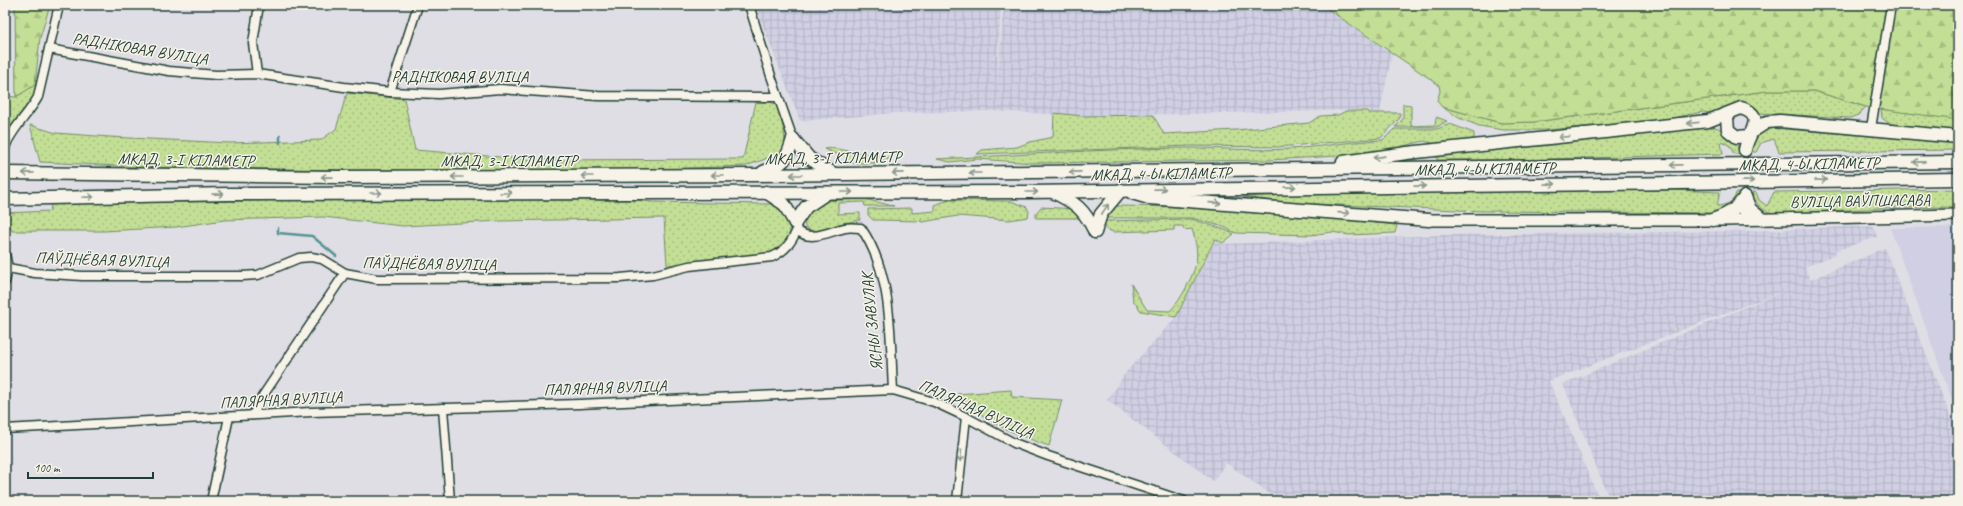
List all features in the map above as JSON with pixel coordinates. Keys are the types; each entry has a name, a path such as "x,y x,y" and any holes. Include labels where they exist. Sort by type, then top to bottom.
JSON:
{"highway":[{"path":"1296,169 1407,153 1708,121 1741,108 1752,114 1780,121"},
{"path":"1730,113 1726,124 1728,130 1746,135 1767,122 1780,121 1958,137"},
{"path":"1746,135 1755,119 1752,114"},
{"path":"794,139 809,158 835,174"},
{"path":"756,175 776,168 783,162 789,155 794,139"},
{"name":"МКАД, 4-Ы КІЛАМЕТР","path":"1014,173 1958,162"},
{"name":"МКАД, 3-І КІЛАМЕТР","path":"5,173 339,178 1014,173"},
{"name":"МКАД, 4-Ы КІЛАМЕТР","path":"1013,192 1782,180 1958,179"},
{"path":"1052,192 1075,203 1084,212 1095,232 1101,214 1121,190 1149,198 1429,220"},
{"path":"766,192 784,204 796,227"},
{"path":"796,227 806,207 829,192"},
{"name":"МКАД, 3-І КІЛАМЕТР","path":"5,199 228,194 1013,192"},
{"path":"1745,197 1750,210 1762,219"},
{"path":"1745,197 1745,219"},
{"path":"1712,220 1725,216 1733,211 1745,197"}],"main road":[{"name":"ВУЛІЦА ВАЎПШАСАВА","path":"1429,220 1712,220 1958,215"}],"street":[{"path":"5,148 10,137 32,109 38,97 59,5"},
{"path":"257,74 253,43 259,5"},
{"path":"390,92 418,5"},
{"path":"749,5 778,97 794,139"},
{"path":"1871,128 1891,5"},
{"name":"РАДНІКОВАЯ ВУЛІЦА","path":"49,49 169,71 216,75 257,74 344,88 390,92 439,94 500,89 605,96 778,97"},
{"name":"ПАЎДНЁВАЯ ВУЛІЦА","path":"8,268 35,273 74,276 242,276 258,275 299,258 311,257 322,259 345,273 377,279 537,279 644,276 689,266 772,257 781,253 788,247 796,227"},
{"name":"ЯСНЫ ЗАВУЛАК","path":"796,227 801,234 812,236 847,228 861,228 872,243 879,261 884,282 893,390"},
{"path":"5,254 8,268 5,282"},
{"path":"252,415 260,400 345,273"},
{"name":"ПАЛЯРНАЯ ВУЛІЦА","path":"5,429 252,415 579,404 893,390 934,402 966,417 1014,443 1048,456 1184,501"},
{"path":"443,408 450,501"},
{"path":"211,501 230,417"},
{"path":"957,501 966,417"}],"shaded area":[{"path":"755,5 1001,5 996,92 1004,5 1322,5 1392,54 1380,112 1369,112 1369,110 1083,116 991,111 897,113 800,121"},
{"path":"1873,226 1877,237 1835,251 1836,254 1805,267 1810,280 1885,248 1953,423 1958,421 1958,501 1610,501 1563,384 1791,288 1549,381 1600,501 1280,501 1226,463 1213,481 1107,400 1127,371 1176,317 1215,241 1222,244 1439,235 1740,231"},
{"path":"1958,227 1958,417 1890,228"}],"green space":[{"path":"15,5 50,5 40,38 35,85 16,97"},
{"path":"1322,5 1958,5 1958,120 1866,107 1814,91 1767,91 1534,122 1501,123 1442,107 1437,101 1440,91 1439,85"},
{"path":"36,84 34,96 5,138 5,96 16,97"},
{"path":"1767,91 1814,91 1866,107 1858,115 1850,118 1760,113 1748,106 1718,114 1703,112 1656,121 1545,130 1503,130 1479,126 1459,118 1442,107 1501,123 1534,122"},
{"path":"347,93 404,99 415,150 536,160 743,159 756,102 770,102 777,105 784,129 785,141 782,153 746,166 639,170 357,170 139,167 40,162 30,125 56,133 110,137 230,143 321,140 336,129"},
{"path":"1403,104 1411,105 1411,126 1435,125 1436,117 1447,121 1437,127 1395,127 1403,119"},
{"path":"1881,109 1958,119 1958,131 1890,124 1882,118"},
{"path":"1346,111 1400,113 1400,118 1381,138 1278,147 1190,146 977,154 982,150 1017,147 1030,142 1053,137 1054,113 1083,116 1153,115 1164,134 1236,130 1309,123 1320,116 1338,115"},
{"path":"1450,124 1474,133 1474,139 1440,145 1424,141 1403,146 1387,153 1270,160 1033,163 977,159 950,162 937,159 1155,149 1289,149 1383,140 1394,129 1437,129"},
{"path":"1712,126 1728,133 1735,142 1739,154 1734,154 1729,145 1721,142 1723,154 1516,160 1437,160 1436,155 1541,146"},
{"path":"1773,128 1958,143 1958,150 1779,152 1774,139 1761,143 1756,152 1752,152 1754,143 1758,136"},
{"path":"831,148 892,158 875,163 846,163 846,153 836,154 824,149"},
{"path":"1958,189 1958,207 1882,208 1777,214 1764,210 1756,201 1752,192 1756,192 1759,200 1767,206 1774,192"},
{"path":"1672,190 1720,192 1717,206 1729,203 1736,193 1740,193 1734,204 1715,213 1481,211 1292,203 1243,197 1332,193"},
{"path":"864,199 894,206 865,206 864,202 838,203 838,214 860,213 860,220 839,224 820,232 814,232 805,227 804,217 823,201"},
{"path":"309,200 636,200 652,202 769,204 779,208 782,212 789,225 790,232 786,243 781,247 761,255 667,265 664,218 500,221 403,226 323,217 224,220 176,227 104,231 12,231 5,213 50,211 51,204"},
{"path":"948,200 1011,201 1027,207 1029,212 1028,217 1009,220 958,216 922,222 920,221 922,218 919,221 873,220 868,215 868,209 912,208 912,213 935,211 935,205"},
{"path":"1041,207 1076,209 1086,218 1036,218 1036,213"},
{"path":"1113,207 1184,207 1255,211 1397,225 1395,233 1349,235 1332,232 1311,235 1236,233 1221,226 1192,218 1104,218"},
{"path":"1191,219 1234,234 1223,243 1215,239 1176,317 1141,311 1133,300 1131,284 1147,310 1170,311 1181,297 1193,272 1196,260 1197,253 1192,229 1184,230 1183,226 1174,226 1174,230 1113,232 1106,229 1104,221"},
{"path":"1011,390 1012,397 1062,400 1049,446 1011,431 989,420 978,413 957,394"}],"waterway":[{"path":"280,136 280,143"},
{"path":"278,228 278,233 312,236 336,256"}]}
